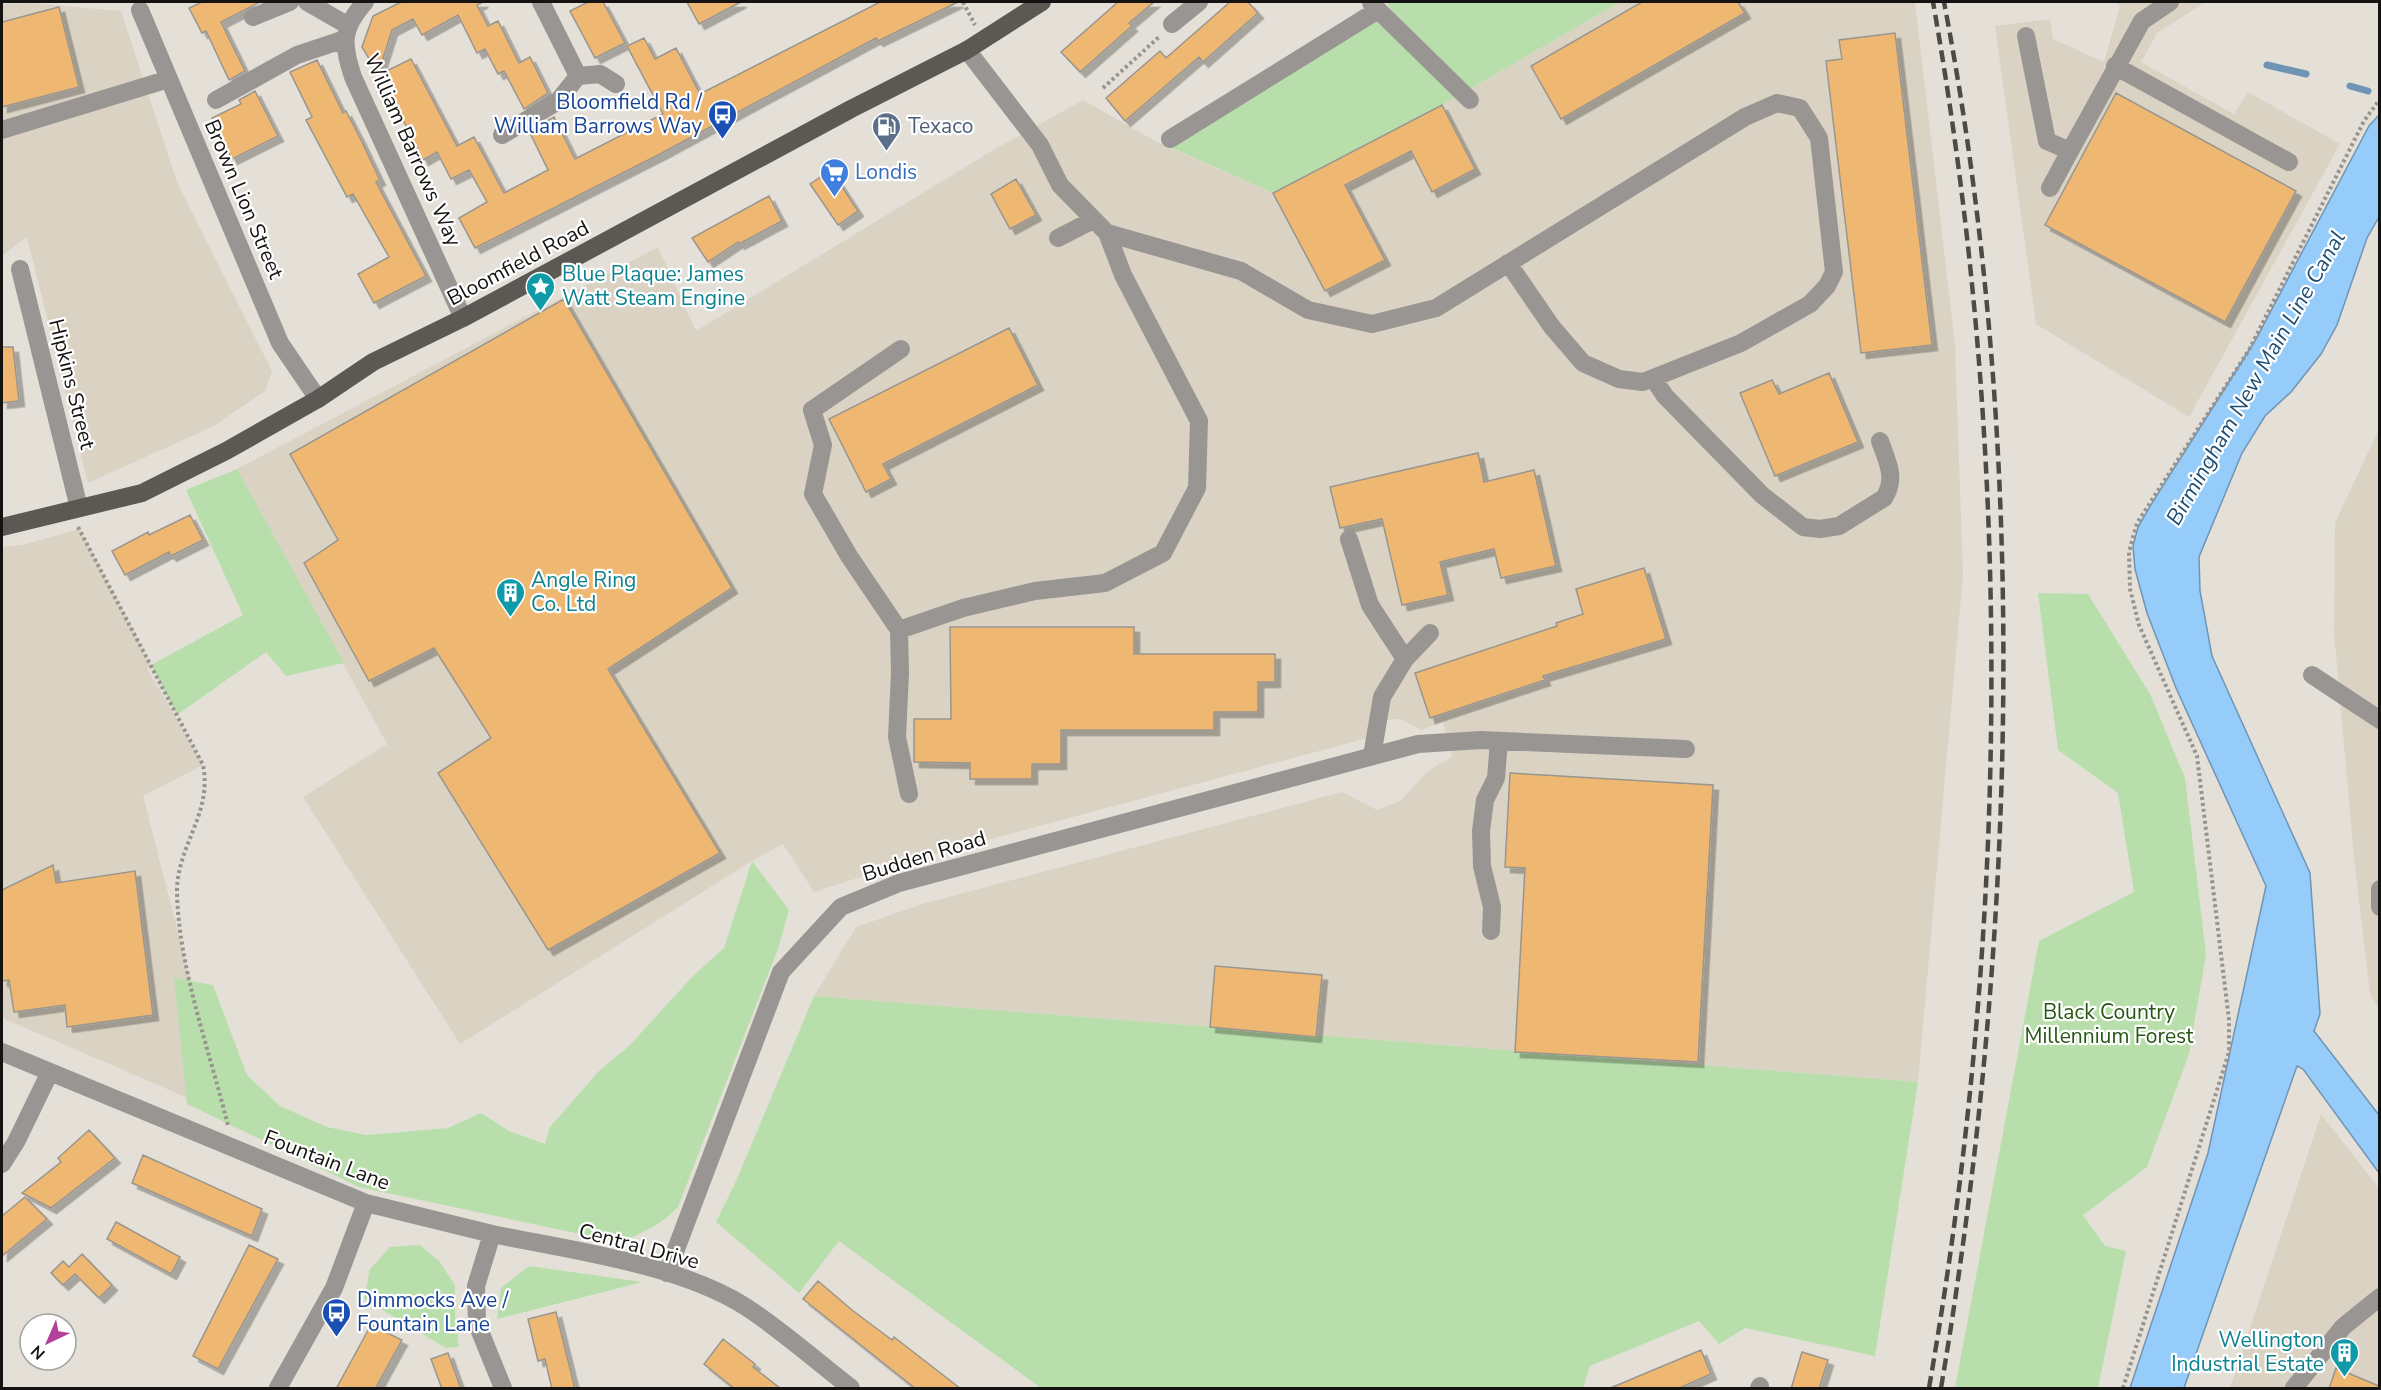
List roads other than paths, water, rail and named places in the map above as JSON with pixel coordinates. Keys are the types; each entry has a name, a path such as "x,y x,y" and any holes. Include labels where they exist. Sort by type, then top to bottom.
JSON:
{"main road":[{"name":"Bloomfield Road","path":"2,527 142,493 226,451 318,399 373,362 463,318 841,114 968,50 1042,2"}],"street":[{"path":"253,18 290,2"},
{"path":"307,2 346,32"},
{"path":"216,100 297,55 346,32 365,2"},
{"path":"541,2 574,67 600,74 616,84"},
{"path":"1172,24 1199,2"},
{"path":"2050,188 2115,66 2142,21 2170,2"},
{"path":"1170,139 1374,6 1470,100"},
{"name":"Brown Lion Street","path":"140,10 280,342 318,399"},
{"name":"William Barrows Way","path":"346,32 345,53 353,77 463,318"},
{"path":"2026,36 2047,141 2070,152"},
{"path":"899,630 963,608 1035,591 1105,584 1163,554 1197,488 1199,421 1123,275 1107,233 1060,185 1040,146 968,50"},
{"path":"2115,66 2289,162"},
{"path":"502,135 558,101 574,67"},
{"path":"2,130 169,79"},
{"path":"1107,233 1241,271 1308,310 1372,324 1436,308 1508,263 1745,117 1777,103 1800,108 1819,138 1834,272 1827,286 1810,304 1741,343 1643,382 1619,379 1583,363 1552,327 1508,263"},
{"path":"1058,238 1094,220"},
{"name":"Hipkins Street","path":"20,269 74,510"},
{"path":"901,349 812,410 823,445 813,494 849,556 899,630 900,673 897,737 909,794"},
{"path":"1653,378 1665,396 1762,495 1803,527 1820,529 1839,526 1884,498 1889,490 1892,475 1880,441"},
{"path":"1349,539 1370,605 1405,659"},
{"path":"1372,756 1382,697 1405,659 1430,633"},
{"path":"2312,675 2379,720"},
{"name":"Budden Road","path":"667,1273 781,972 841,907 899,883 1418,744 1461,740 1686,749"},
{"path":"1491,931 1492,907 1482,866 1481,831 1485,800 1496,778 1499,741"},
{"path":"2379,889 2379,907"},
{"name":"Fountain Lane","path":"2,1052 366,1203 492,1234"},
{"path":"2,1164 16,1142 50,1072"},
{"path":"278,1389 334,1288 366,1203"},
{"path":"492,1234 476,1286 477,1324 503,1389"},
{"name":"Central Drive","path":"492,1234 667,1273 745,1307 851,1389"},
{"path":"2294,1389 2343,1327 2379,1297"}],"water":[{"name":"Birmingham New Main Line Canal","path":"2379,115 2379,217 2367,238 2337,325 2321,354 2291,392 2265,416 2242,453 2199,557 2200,591 2212,656 2310,873 2320,1014 2314,1031 2379,1115 2379,1173 2303,1069 2297,1066 2184,1388 2130,1388 2208,1153 2266,886 2176,688 2147,613 2135,569 2133,546 2138,527 2256,339 2369,126"}],"waterway":[{"path":"2267,65 2306,74"},
{"path":"2350,86 2368,91"}],"railway":[{"path":"1929,1388 1955,1216 1975,1043 1987,869 1991,695 1988,521 1978,347 1959,174 1933,2"},
{"path":"1941,1388 1966,1218 1986,1045 1998,871 2003,695 2001,519 1990,345 1972,172 1944,2"}],"place":[{"name":"Bloomfield Rd / William Barrows Way","path":"723,140"},
{"name":"Texaco","path":"887,152"},
{"name":"Londis","path":"834,198"},
{"name":"Blue Plaque: James Watt Steam Engine","path":"541,312"},
{"name":"Angle Ring Co. Ltd","path":"510,618"},
{"name":"Dimmocks Ave / Fountain Lane","path":"336,1338"},
{"name":"Wellington Industrial Estate","path":"2345,1378"}],"park label":[{"name":"Black Country Millennium Forest","path":"2109,1024"}]}
